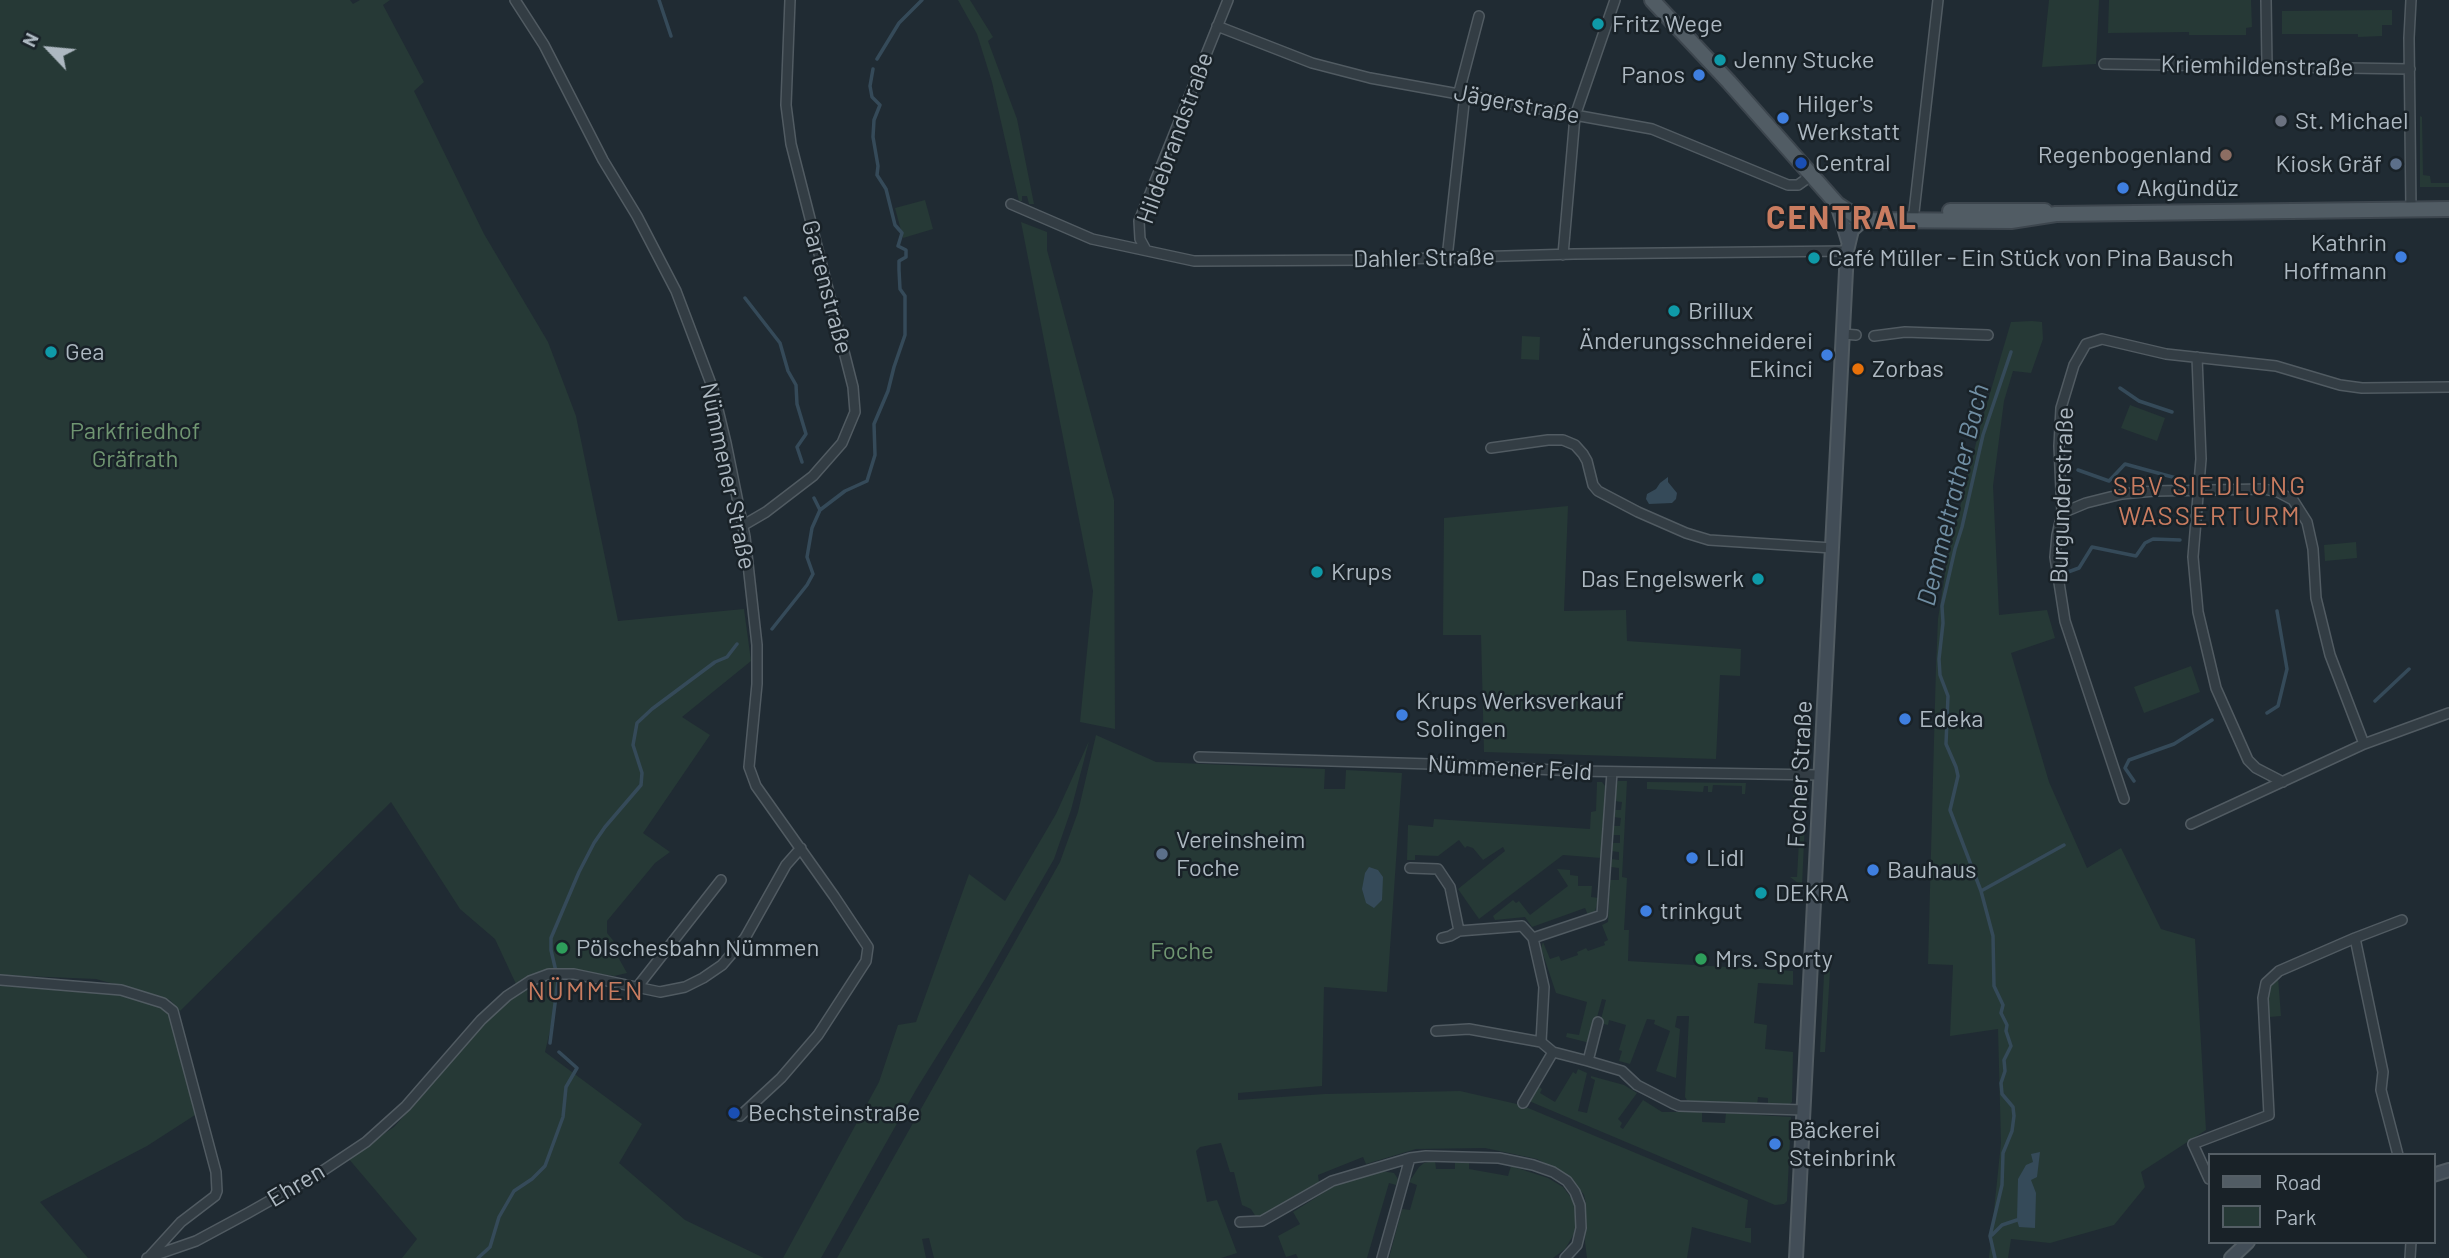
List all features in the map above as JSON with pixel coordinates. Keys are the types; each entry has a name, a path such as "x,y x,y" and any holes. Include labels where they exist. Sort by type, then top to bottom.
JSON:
{"main road":[{"path":"1659,3 1837,204 1850,214 1864,219 2011,221 2056,214 2449,209"},
{"path":"1837,204 1882,211 2017,210 2056,214"},
{"name":"Focher Straße","path":"1796,1258 1832,548 1849,334 1848,246 1837,204"},
{"path":"1848,246 1852,230 1864,219 1882,211"}],"street":[{"name":"Nümmener Straße","path":"515,0 549,55 603,160 637,216 676,291 713,389 742,526 757,645 757,684 749,766 756,786 866,941 869,953 804,1053 740,1116"},
{"name":"Gartenstraße","path":"742,526 766,512 813,476 842,443 855,412 853,387 791,144 786,105 790,0"},
{"name":"Hildebrandstraße","path":"1146,250 1140,239 1139,221 1228,0"},
{"path":"1563,255 1575,116 1615,0"},
{"path":"1914,212 1938,0"},
{"path":"2266,0 2267,65"},
{"path":"2411,0 2411,209"},
{"path":"1447,258 1462,93 1479,16"},
{"name":"Jägerstraße","path":"1217,26 1312,63 1370,78 1652,129 1788,185 1798,184 1812,175"},
{"name":"Kriemhildenstraße","path":"2104,64 2410,69"},
{"name":"Dahler Straße","path":"1011,204 1092,239 1205,261 1447,258 1848,246"},
{"path":"1874,336 1905,332 1988,335"},
{"name":"Burgunderstraße","path":"2124,799 2078,667 2060,602 2055,549 2062,513 2059,446 2061,408 2074,365 2086,344 2102,338 2166,354 2276,366 2344,386 2449,387"},
{"path":"2197,357 2201,458 2193,575 2197,612 2216,688 2248,760 2256,768 2283,782"},
{"path":"1491,448 1548,439 1563,440 1583,454 1593,485 1598,491 1686,533 1709,540 1832,548"},
{"path":"2062,513 2085,503 2122,494 2199,489 2264,489 2278,492 2293,500 2303,513 2313,549 2316,598 2330,655 2364,744"},
{"path":"2191,824 2364,744 2449,713"},
{"name":"Nümmener Feld","path":"1199,757 1612,772 1821,775"},
{"path":"1533,938 1602,915 1612,772"},
{"path":"721,880 638,986 660,992 676,990 703,978 722,965 745,938 786,865 801,848"},
{"path":"1410,868 1438,869 1450,887 1459,931"},
{"path":"2208,1177 2193,1144 2269,1115 2263,998 2266,983 2279,971 2402,920"},
{"path":"1442,938 1459,931 1522,926 1533,938 1544,987 1541,1042"},
{"path":"2355,938 2384,1072 2381,1090 2397,1153"},
{"name":"Ehren","path":"148,1258 196,1241 324,1170 366,1142 406,1106 490,1011 522,986 554,973 638,986"},
{"name":"Ehren","path":"0,980 106,987 163,1003 173,1011 216,1172 217,1191 215,1196 181,1222 148,1258"},
{"path":"1588,1061 1598,1022"},
{"path":"1436,1031 1469,1029 1541,1042 1553,1052 1622,1071 1637,1085 1679,1106 1803,1110"},
{"path":"1523,1103 1553,1052"},
{"path":"1240,1222 1262,1221 1332,1181 1410,1158 1499,1158 1553,1172 1567,1181 1576,1192 1580,1205 1581,1228 1577,1245 1570,1257"},
{"path":"1382,1258 1410,1158"}],"green space":[{"name":"Parkfriedhof Gräfrath","path":"0,0 350,0 353,4 360,0 390,0 383,5 424,82 414,91 484,234 548,342 576,416 618,621 744,609 751,661 682,717 710,735 643,833 670,852 655,863 607,921 607,933 616,944 613,948 627,973 614,976 551,970 534,974 516,984 495,939 460,909 391,802 180,1011 170,1000 96,979 0,975"},
{"path":"958,0 970,0 993,37 988,41 1017,119 1034,204 1029,204 1027,196 1022,196 1022,201 1019,201 992,82 977,34"},
{"path":"2049,0 2099,0 2096,64 2042,67"},
{"path":"2109,0 2251,0 2252,27 2246,28 2246,35 2189,35 2189,32 2108,33"},
{"path":"2392,10 2392,25 2382,25 2382,36 2282,34 2282,11"},
{"path":"2420,116 2423,175 2430,176 2431,183 2449,183 2449,187 2420,187"},
{"path":"925,200 933,229 903,238 895,208"},
{"path":"1021,222 1047,232 1047,250 1114,500 1115,729 1080,722 1093,591"},
{"path":"2011,322 2042,322 2043,339 2031,373 2013,371 2004,401 1993,486 1999,615 2047,610 2055,638 2011,653 2049,782 2087,868 2121,848 2161,929 2195,939 2206,1130 2141,1172 2145,1187 2114,1225 2050,1243 2011,1239 2008,1258 1989,1258 2001,1143 1998,1029 1950,1036 1953,965 1928,964 1938,619 1947,560 1980,427"},
{"path":"1522,336 1540,337 1539,360 1521,359"},
{"path":"2130,405 2165,418 2157,441 2121,428"},
{"path":"1568,506 1564,611 1626,610 1627,641 1741,649 1740,676 1720,675 1716,759 1484,752 1481,635 1443,635 1444,518"},
{"path":"2356,542 2357,558 2325,561 2324,545"},
{"path":"2191,666 2200,692 2144,713 2134,687"},
{"name":"Foche","path":"1096,735 1156,762 1325,769 1324,789 1345,789 1346,770 1402,773 1387,992 1324,987 1322,1086 1238,1093 1238,1100 1325,1094 1460,1091 1521,1105 1748,1200 1745,1228 1751,1228 1751,1243 1692,1227 1687,1258 1587,1258 1586,1204 1584,1195 1572,1178 1537,1159 1485,1148 1416,1149 1366,1164 1363,1157 1318,1175 1319,1182 1256,1217 1251,1209 1242,1205 1234,1172 1230,1172 1221,1143 1200,1147 1196,1151 1207,1202 1217,1200 1237,1253 1221,1258 934,1258 929,1238 922,1239 926,1258 837,1258 1060,862 1078,812"},
{"path":"1089,741 1071,810 1054,859 985,979 917,1088 821,1258 783,1258 879,1082 898,1025 916,1022 969,874 1005,901 1056,814"},
{"path":"1618,781 1627,781 1622,877 1627,878 1624,930 1629,930 1628,961 1793,971 1793,985 1758,983 1754,1023 1767,1025 1765,1049 1793,1052 1792,1102 1788,1106 1768,1106 1768,1098 1758,1097 1757,1105 1688,1102 1685,1097 1689,1016 1677,1016 1675,1027 1680,1029 1676,1078 1656,1071 1670,1031 1654,1024 1655,1020 1647,1019 1630,1064 1619,1061 1626,1025 1609,1020 1608,1025 1600,1023 1606,1000 1602,999 1590,1043 1566,1037 1567,1033 1579,1035 1587,1002 1556,993 1541,948 1543,942 1550,959 1559,956 1561,961 1578,955 1577,952 1586,948 1588,951 1605,945 1604,942 1608,940 1602,925 1608,922 1610,880 1619,880 1619,868 1611,867 1611,859 1619,860 1619,852 1611,851 1612,843 1620,843 1620,835 1613,835 1613,826 1620,826 1621,818 1613,817 1614,810 1621,810 1622,802 1614,801"},
{"path":"1597,782 1602,782 1605,786 1601,858 1563,855 1479,919 1458,889 1505,851 1503,847 1483,860 1473,848 1465,848 1459,840 1438,856 1415,855 1415,860 1407,860 1408,825 1433,827 1434,819 1590,829 1591,812 1596,811"},
{"path":"1647,782 1746,783 1745,794 1742,794 1742,786 1713,785 1712,792 1708,792 1708,786 1704,786 1703,792 1647,789"},
{"path":"1794,786 1806,798 1802,886 1790,877 1797,877 1801,805 1793,804"},
{"path":"1557,869 1570,870 1570,875 1578,876 1578,886 1592,886 1591,897 1599,898 1595,911 1588,915 1585,908 1532,927 1525,917 1495,920 1493,916 1513,900 1516,903 1519,901 1530,915 1568,886"},
{"path":"1825,955 1831,955 1825,1052 1820,1052"},
{"path":"2278,977 2281,1016 2269,1017 2268,992"},
{"path":"553,979 562,980 545,1052 642,1124 619,1163 685,1220 764,1258 402,1258 417,1239 348,1158 394,1127 493,1014 529,986"},
{"path":"0,983 91,990 127,996 159,1005 170,1015 195,1115 147,1146 40,1202 88,1258 0,1258"},
{"path":"1578,1069 1587,1073 1578,1111 1587,1113 1595,1080 1591,1076 1624,1085 1637,1093 1618,1119 1623,1129 1643,1100 1662,1112 1702,1112 1702,1122 1725,1123 1726,1113 1791,1117 1787,1201 1775,1205 1529,1101 1538,1086 1542,1089 1540,1093 1555,1102 1573,1072 1576,1074"},
{"path":"1469,1160 1469,1169 1508,1176 1511,1166 1548,1178 1563,1187 1575,1203 1578,1214 1574,1234 1565,1249 1553,1258 1389,1258 1402,1209 1410,1210 1417,1185 1409,1182 1419,1167 1435,1161 1436,1169 1455,1169 1455,1161"},
{"path":"1382,1171 1394,1173 1398,1179 1396,1185 1389,1183 1367,1258 1298,1258 1296,1254 1286,1257 1278,1236 1300,1224 1293,1212 1339,1183"}],"water":[{"path":"1668,477 1668,482 1677,493 1676,499 1672,503 1649,504 1647,494"},
{"path":"1369,867 1378,870 1383,877 1382,900 1374,908 1366,903 1362,889"},
{"path":"2040,1152 2037,1177 2031,1180 2036,1193 2035,1228 2019,1227 2018,1179 2026,1165 2033,1162 2031,1154"}],"waterway":[{"path":"659,0 671,36"},
{"path":"877,59 899,23 922,0"},
{"path":"820,510 845,491 867,481 875,455 874,424 888,391 905,335 905,296 900,289 899,261 906,257 906,250 898,246 902,233 895,225 886,189 877,175 873,137 874,120 880,105 872,97 870,86 873,69"},
{"path":"745,298 780,343 788,371 796,385 797,404 806,434 797,447 802,462"},
{"name":"Demmeltrather Bach","path":"1995,1258 1990,1236 2002,1185 2003,1153 2012,1131 2014,1116 2013,1107 2002,1094 2001,1083 2005,1071 2004,1060 2011,1046 2006,1031 2007,1025 2001,1013 2003,1005 1994,986 1993,936 1981,891 1950,810 1958,776 1946,744 1948,696 1940,675 1939,659 1942,606 1955,549 1983,435 2011,352"},
{"path":"2120,388 2139,401 2172,412"},
{"path":"2078,470 2109,481 2125,464 2176,478"},
{"path":"772,629 813,574 807,557 812,528 820,510 814,498"},
{"path":"2068,572 2079,568 2092,547 2136,556 2145,543 2153,539 2180,540"},
{"path":"2267,713 2278,706 2287,669 2277,611"},
{"path":"550,1043 558,980 551,938 594,843 641,785 642,773 633,745 637,723 715,662 727,657 737,644"},
{"path":"2375,701 2409,669"},
{"path":"2134,781 2125,768 2129,760 2174,744 2212,720"},
{"path":"1981,891 2064,845"},
{"path":"478,1258 490,1247 499,1217 514,1191 545,1166 563,1117 566,1087 577,1068 559,1052"},
{"path":"1992,1235 2002,1225 2017,1220"}],"place":[{"name":"Fritz Wege","path":"1598,24"},
{"name":"Jenny Stucke","path":"1720,60"},
{"name":"Panos","path":"1699,75"},
{"name":"Hilger's Werkstatt","path":"1783,118"},
{"name":"St. Michael","path":"2281,121"},
{"name":"Regenbogenland","path":"2226,155"},
{"name":"Central","path":"1801,163"},
{"name":"Kiosk Gräf","path":"2396,164"},
{"name":"Akgündüz","path":"2123,188"},
{"name":"Kathrin Hoffmann","path":"2401,257"},
{"name":"Café Müller - Ein Stück von Pina Bausch","path":"1814,258"},
{"name":"Brillux","path":"1674,311"},
{"name":"Gea","path":"51,352"},
{"name":"Änderungsschneiderei Ekinci","path":"1827,355"},
{"name":"Zorbas","path":"1858,369"},
{"name":"Krups","path":"1317,572"},
{"name":"Das Engelswerk","path":"1758,579"},
{"name":"Krups Werksverkauf Solingen","path":"1402,715"},
{"name":"Edeka","path":"1905,719"},
{"name":"Vereinsheim Foche","path":"1162,854"},
{"name":"Lidl","path":"1692,858"},
{"name":"Bauhaus","path":"1873,870"},
{"name":"DEKRA","path":"1761,893"},
{"name":"trinkgut","path":"1646,911"},
{"name":"Pölschesbahn Nümmen","path":"562,948"},
{"name":"Mrs. Sporty","path":"1701,959"},
{"name":"Bechsteinstraße","path":"734,1113"},
{"name":"Bäckerei Steinbrink","path":"1775,1144"}],"district":[{"name":"CENTRAL","path":"1842,218"},
{"name":"SBV SIEDLUNG WASSERTURM","path":"2210,501"},
{"name":"NÜMMEN","path":"586,991"}]}
